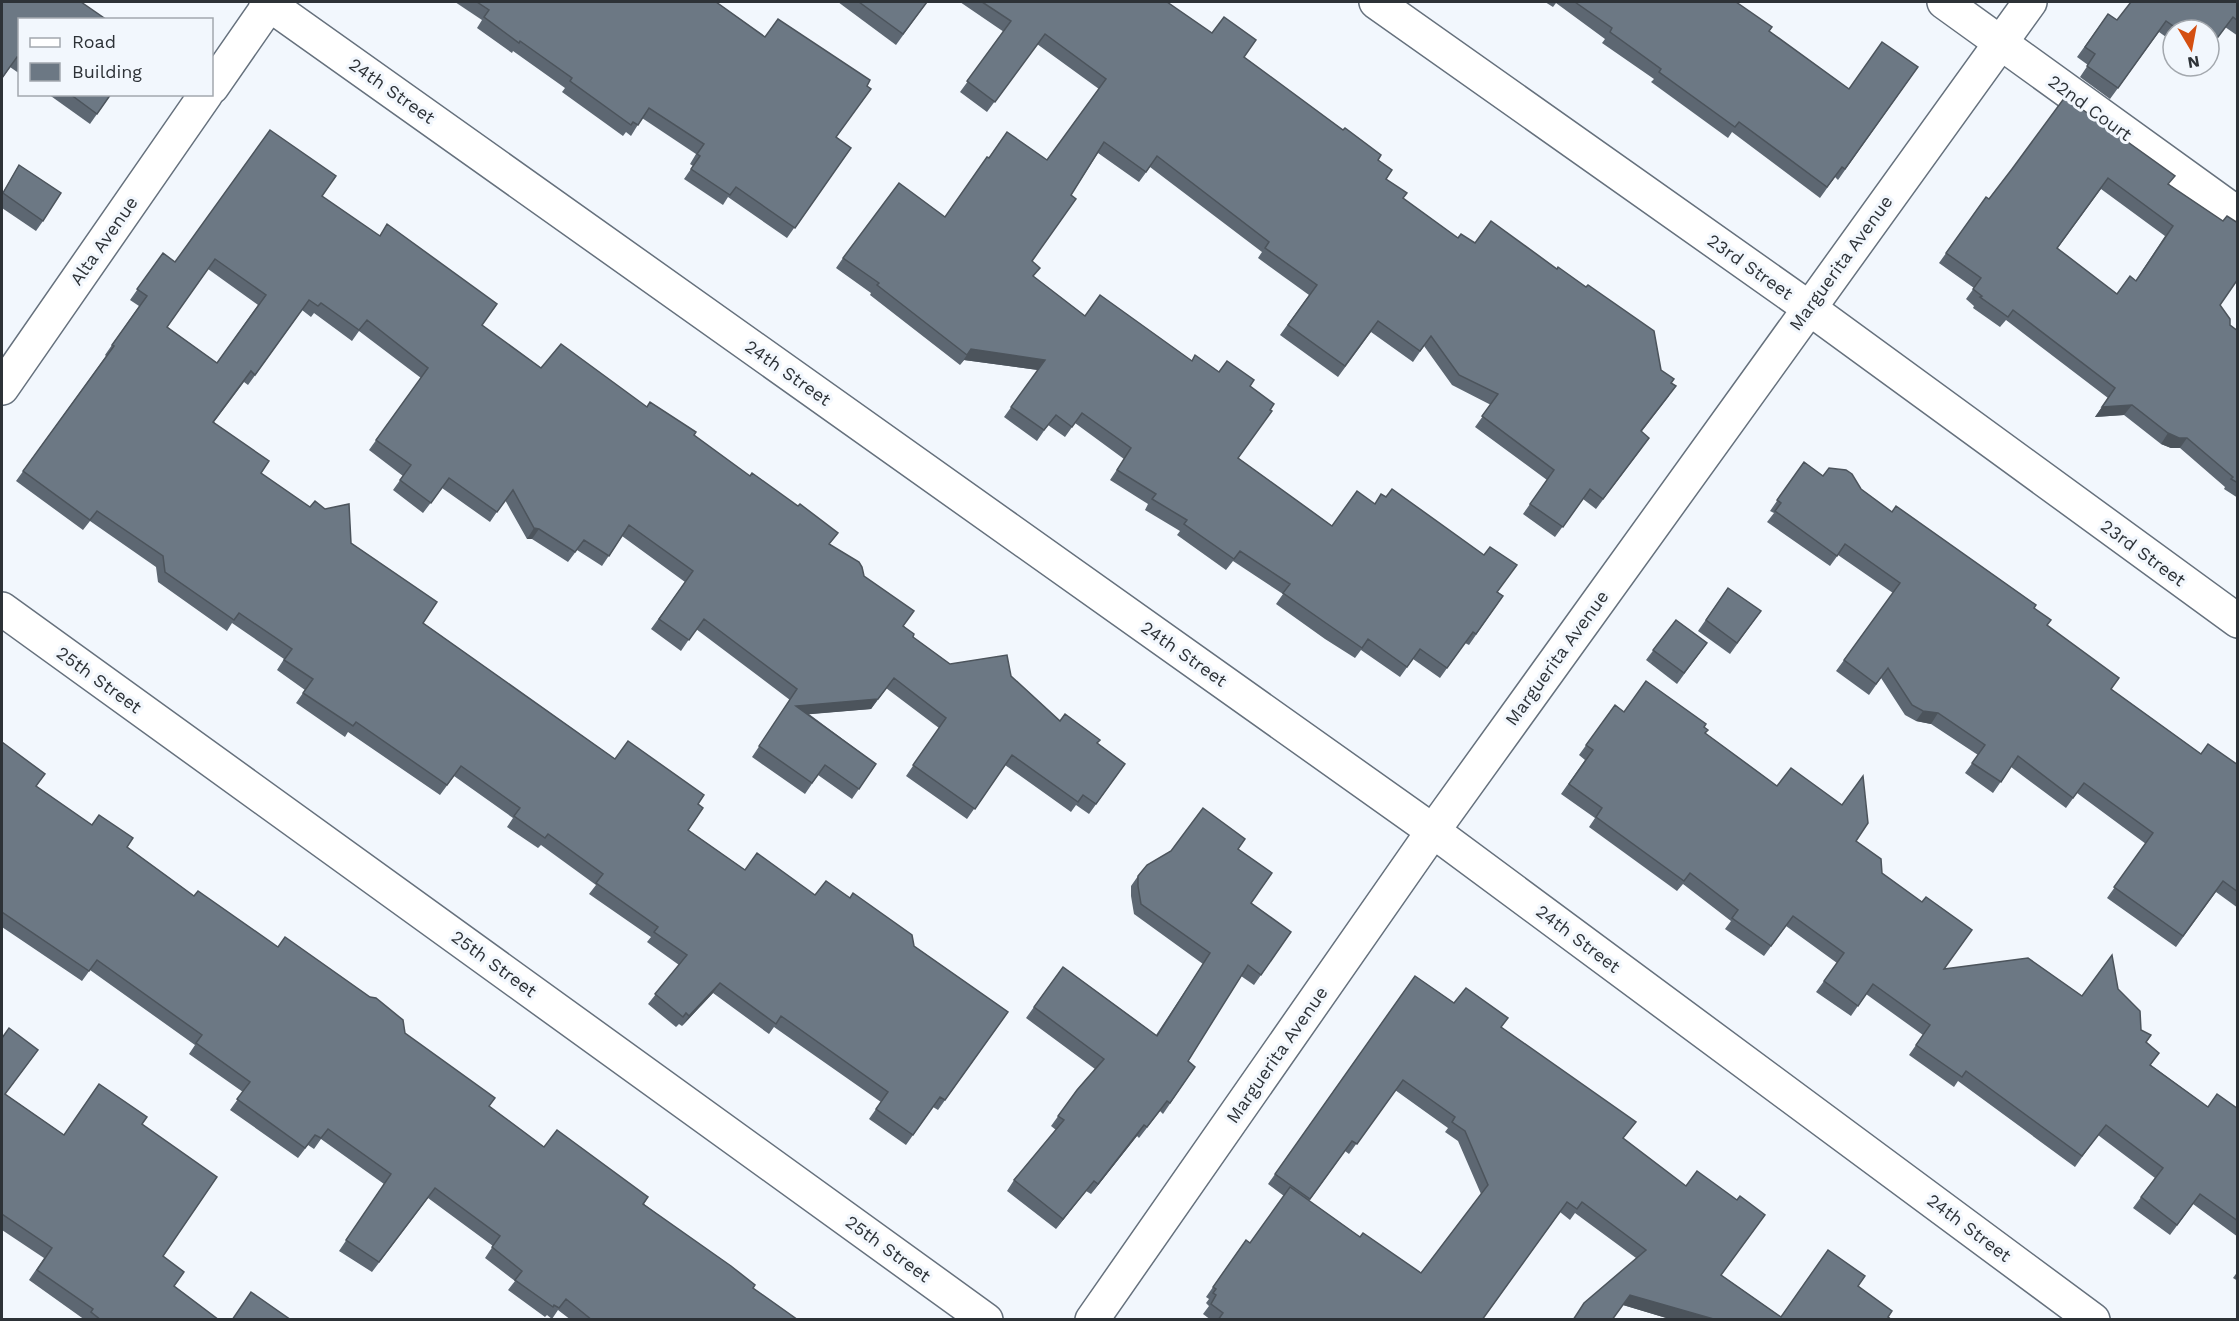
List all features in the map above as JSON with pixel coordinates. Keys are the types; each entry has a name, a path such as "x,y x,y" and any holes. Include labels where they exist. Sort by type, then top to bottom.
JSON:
{"street":[{"path":"213,86 269,2"},
{"name":"24th Street","path":"269,2 1433,831 2093,1320"},
{"name":"23rd Street","path":"1376,2 1809,308 2238,621"},
{"name":"22nd Court","path":"1944,2 2238,214"},
{"name":"Marguerita Avenue","path":"1092,1320 1433,831 2030,2"},
{"name":"Alta Avenue","path":"2,388 205,96"},
{"name":"25th Street","path":"2,609 986,1320"}],"building":[{"path":"2,2 81,2 104,18 18,18 18,58 2,78"},
{"path":"477,2 716,2 765,37 778,19 870,80 867,86 871,89 836,137 851,148 795,228 736,187 730,195 691,169 700,156 697,154 704,144 649,108 638,125 633,122 631,125 570,81 572,78 484,17 489,10"},
{"path":"859,2 927,2 903,34"},
{"path":"982,2 1167,2 1212,33 1224,17 1256,40 1244,57 1381,155 1378,160 1392,170 1386,179 1407,193 1403,198 1458,238 1461,234 1475,243 1491,221 1557,269 1558,267 1586,287 1588,285 1654,331 1661,370 1674,379 1671,383 1676,386 1641,431 1649,438 1603,499 1590,489 1563,527 1530,504 1554,470 1482,416 1498,394 1459,375 1431,336 1420,351 1378,321 1345,366 1288,325 1317,285 1265,248 1269,242 1157,156 1146,172 1104,142 1071,195 1076,199 1032,261 1040,268 1033,276 1085,316 1100,295 1192,361 1195,355 1219,372 1227,361 1254,380 1250,386 1274,404 1270,410 1272,411 1238,458 1332,526 1357,491 1375,504 1381,494 1386,497 1392,489 1484,555 1490,547 1517,565 1497,592 1503,596 1476,634 1473,632 1447,668 1420,649 1407,667 1368,639 1362,648 1283,593 1290,584 1240,551 1234,559 1184,524 1187,520 1152,499 1156,494 1117,470 1131,448 1082,413 1072,427 1056,415 1044,430 1011,407 1045,360 971,349 967,355 877,285 879,283 843,258 899,183 945,217 1007,132 1047,160 1106,79 1045,34 995,102 967,81 1011,21"},
{"path":"1575,2 1736,2 1772,27 1769,31 1849,89 1882,42 1918,67 1845,169 1842,167 1827,187 1739,122 1735,127 1659,72 1661,69 1610,32 1612,28"},
{"path":"2131,2 2238,2 2238,21 2233,17 2221,33 2221,18 2161,18 2161,28 2118,88 2087,66 2095,54 2085,47 2108,14 2117,20"},
{"path":"73,96 110,96 97,114"},
{"path":"2065,97 2175,176 2168,184 2223,221 2227,216 2238,223 2238,279 2220,305 2230,319 2230,325 2238,331 2238,483 2187,438 2179,438 2168,433 2132,405 2102,407 2115,388 2013,310 2008,317 1980,297 1982,296 1973,289 1981,278 1946,253 1986,197 1989,199","holes":["2108,178 2173,226 2136,281 2130,276 2117,294 2057,248"]},
{"path":"270,130 336,176 322,196 380,236 387,224 497,304 482,325 541,368 561,344 647,407 650,402 696,432 694,435 750,476 752,473 798,506 800,504 838,533 829,544 859,562 864,576 914,611 903,626 914,634 913,637 950,664 1007,655 1011,676 1060,721 1065,714 1100,740 1097,743 1125,764 1096,804 1083,795 1078,802 1012,755 975,809 913,765 946,718 894,678 878,699 796,706 876,764 859,789 825,765 812,783 759,746 797,689 704,619 689,640 659,619 693,571 629,525 609,556 584,540 575,552 534,528 513,490 497,512 449,478 431,503 400,480 411,465 376,440 428,368 367,320 359,330 321,303 318,306 309,300 255,375 251,371 213,422 269,461 261,473 310,507 315,501 325,509 349,504 351,543 437,602 423,623 615,759 628,741 704,795 698,804 703,808 688,830 745,870 757,853 815,895 826,881 850,898 853,893 912,935 914,946 1008,1012 945,1100 940,1097 913,1135 876,1109 888,1092 781,1016 776,1024 720,983 689,1016 686,1013 683,1017 655,994 687,955 654,932 658,927 596,883 603,874 548,834 545,838 514,816 520,808 461,766 447,785 356,722 353,726 303,693 313,679 284,660 292,649 239,613 234,620 165,572 163,556 97,511 90,520 23,471 114,346 112,345 147,296 137,289 163,253 175,262","holes":["215,259 266,295 217,363 167,327"]},
{"path":"19,165 61,193 43,221 3,193"},
{"path":"1804,462 1823,476 1829,468 1846,470 1852,474 1861,489 1892,512 1896,506 2036,605 2034,608 2051,620 2047,625 2119,678 2111,689 2201,754 2208,744 2238,765 2238,892 2223,881 2183,936 2114,887 2153,833 2084,783 2073,798 2018,756 2001,782 1972,763 1985,745 1938,713 1923,711 1912,705 1888,668 1876,684 1844,660 1900,583 1845,544 1837,556 1775,511 1781,503 1777,500"},
{"path":"1728,588 1761,611 1737,643 1706,620"},
{"path":"1676,620 1707,643 1684,673 1653,650"},
{"path":"1646,681 1706,724 1704,727 1708,730 1705,733 1777,786 1791,768 1842,805 1863,776 1868,823 1856,841 1881,859 1882,873 1922,902 1926,897 1972,930 1944,969 2028,958 2082,996 2112,955 2118,989 2140,1011 2141,1030 2151,1035 2146,1042 2159,1053 2150,1065 2208,1107 2217,1094 2238,1109 2238,1221 2200,1194 2177,1225 2141,1197 2163,1168 2106,1125 2082,1156 1966,1071 1962,1077 1916,1045 1930,1025 1873,984 1858,1006 1824,981 1844,953 1793,916 1771,946 1732,918 1738,910 1690,873 1684,881 1596,817 1602,808 1569,784 1593,750 1586,745 1615,705 1624,712"},
{"path":"2,742 45,774 36,786 92,825 99,815 133,838 127,847 194,896 198,891 278,947 285,937 370,997 376,998 403,1020 405,1033 495,1098 489,1106 544,1147 557,1130 648,1197 643,1204 731,1266 755,1285 753,1288 798,1320 592,1320 566,1299 559,1308 554,1305 553,1307 515,1280 522,1271 492,1247 500,1236 435,1188 379,1262 346,1240 391,1174 328,1129 321,1138 315,1135 305,1148 237,1099 250,1082 196,1043 202,1035 97,960 89,971 2,912"},
{"path":"1203,808 1245,839 1238,849 1272,873 1251,903 1291,932 1261,975 1248,965 1188,1061 1195,1067 1170,1103 1167,1101 1147,1127 1144,1125 1098,1184 1094,1181 1063,1219 1014,1180 1064,1120 1058,1116 1104,1059 1034,1007 1063,967 1157,1036 1210,953 1141,904 1138,876 1147,865 1171,851"},
{"path":"1415,976 1454,1003 1466,988 1508,1018 1501,1027 1636,1122 1623,1138 1686,1186 1697,1171 1737,1200 1740,1196 1765,1215 1721,1275 1781,1317 1828,1250 1865,1276 1858,1286 1892,1311 1888,1317 1892,1320 1717,1320 1630,1295 1612,1320 1573,1320 1584,1303 1646,1250 1582,1202 1577,1209 1567,1202 1482,1320 1218,1320 1223,1313 1211,1304 1216,1295 1213,1293 1216,1289 1213,1287 1246,1240 1250,1243 1290,1187 1360,1237 1363,1233 1421,1273 1488,1185 1465,1131 1452,1122 1455,1117 1403,1080 1357,1144 1352,1141 1310,1199 1275,1174"},
{"path":"9,1028 38,1050 5,1094 64,1135 99,1084 147,1117 142,1124 217,1177 163,1256 184,1272 174,1286 219,1320 101,1320 91,1312 93,1309 37,1270 52,1248 2,1214 2,1038"},
{"path":"251,1292 291,1320 232,1320"}]}
